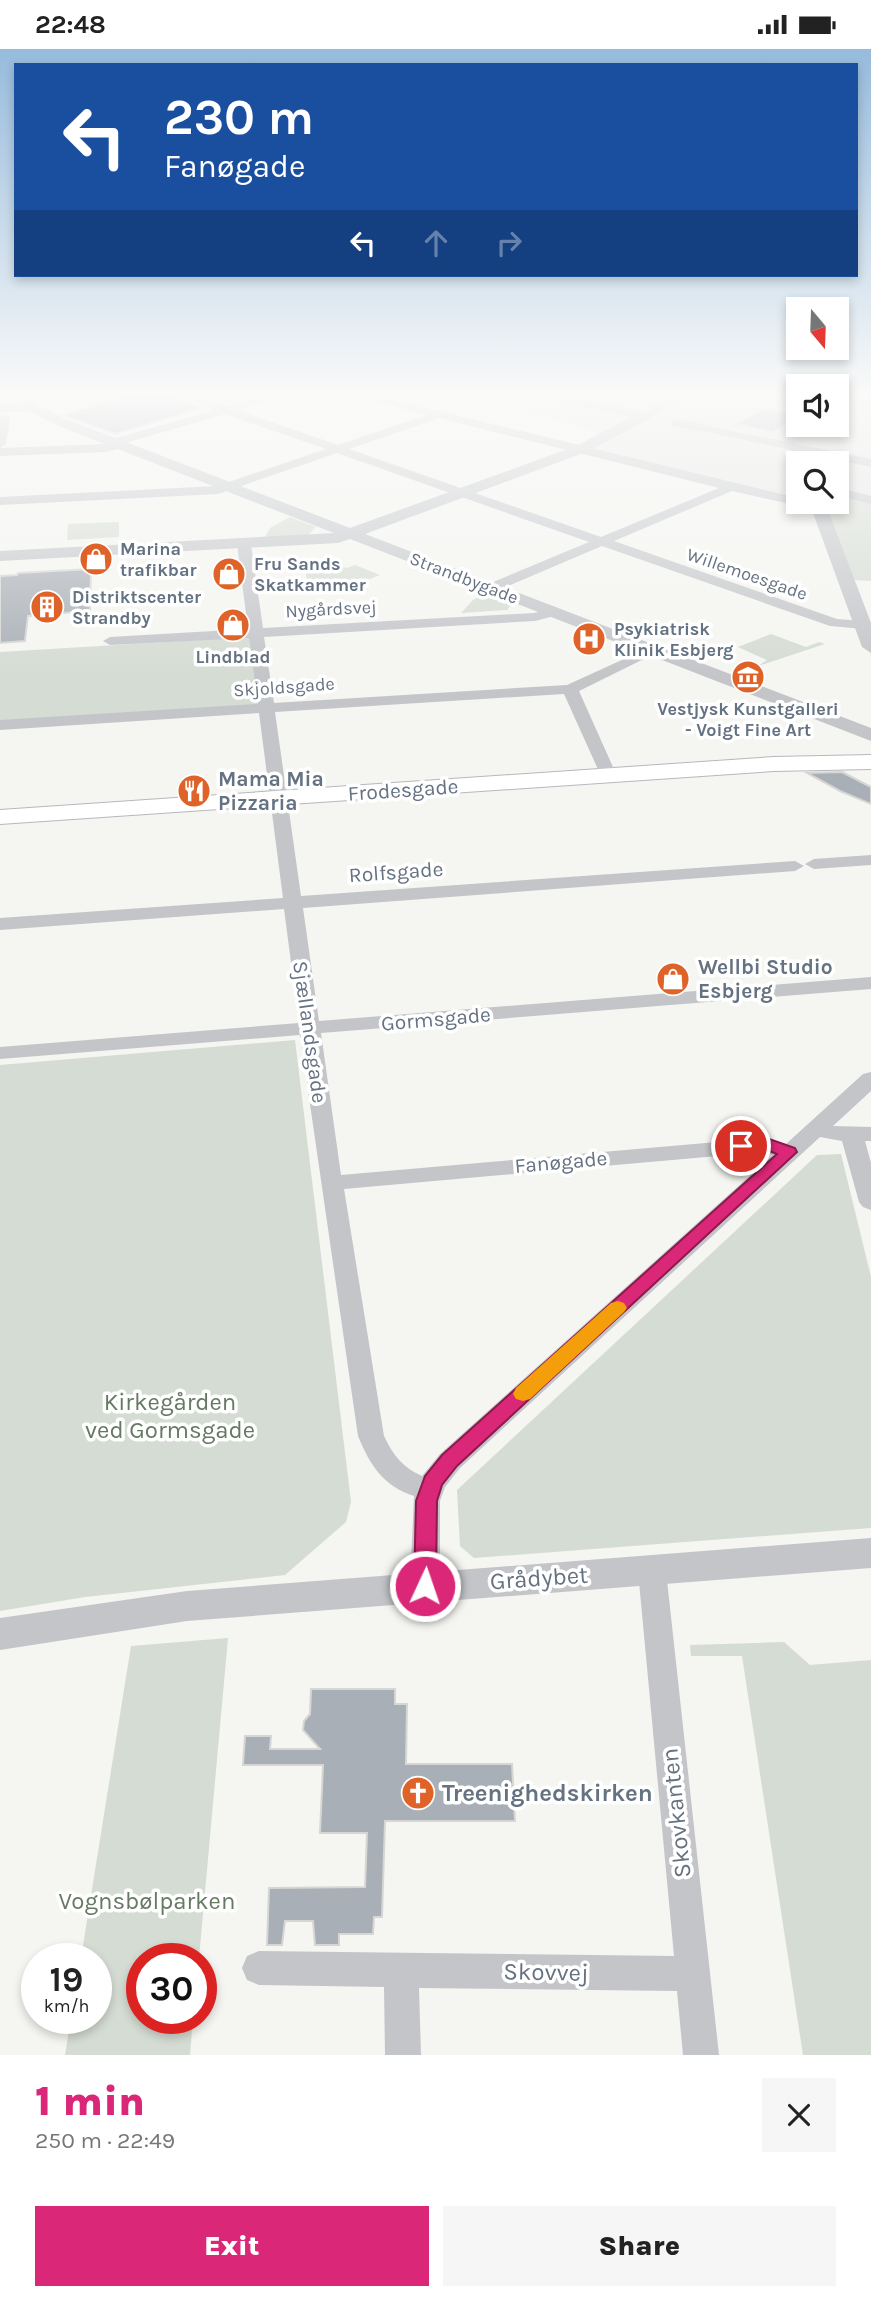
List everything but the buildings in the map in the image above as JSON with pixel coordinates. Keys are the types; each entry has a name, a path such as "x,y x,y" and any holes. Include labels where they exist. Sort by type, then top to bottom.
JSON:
{"main road":[{"name":"Frodesgade","path":"0,817 807,762 871,750"}],"street":[{"path":"0,501 218,490"},
{"name":"Strandbygade","path":"233,490 653,651 871,750"},
{"name":"Willemoesgade","path":"456,490 868,636"},
{"path":"0,556 318,540 351,535 470,490"},
{"path":"491,588 725,490"},
{"path":"744,490 786,498"},
{"path":"849,494 871,500"},
{"path":"821,514 868,636"},
{"name":"Sjællandsgade","path":"244,544 331,1183 371,1436 382,1463 391,1472 409,1484 429,1489"},
{"name":"Nygårdsvej","path":"110,641 535,617 554,612"},
{"path":"609,776 570,689 653,651"},
{"name":"Skjoldsgade","path":"0,725 570,689"},
{"name":"Rolfsgade","path":"0,924 871,860"},
{"name":"Gormsgade","path":"0,1053 871,983"},
{"path":"425,1586 426,1501 429,1489 450,1461 871,1079"},
{"path":"819,1128 831,1134 862,1135 871,1202"},
{"name":"Fanøgade","path":"331,1183 763,1145 789,1152"},
{"name":"Grådybet","path":"0,1634 187,1606 871,1553"},
{"name":"Skovkanten","path":"652,1571 701,2055"},
{"name":"Skovvej","path":"260,1968 692,1974"},
{"path":"401,1970 403,2055"}],"shaded area":[{"path":"760,490 786,490 786,496"},
{"path":"849,490 871,490 871,504 849,497"}],"green space":[{"path":"849,497 871,504 871,581 854,580 829,514 849,514"},
{"path":"290,517 316,527 306,537 263,541 270,528"},
{"path":"119,522 119,537 67,540 68,524"},
{"path":"313,558 347,568 355,565 380,575 355,585 357,592 332,594 329,584 308,585 304,563"},
{"path":"484,594 512,604 507,610 461,613 473,600"},
{"path":"771,634 806,647 819,642 825,644 758,666 767,660 738,647"},
{"path":"250,637 259,705 0,721 0,652"},
{"name":"Kirkegården ved Gormsgade","path":"295,1040 351,1502 346,1522 285,1575 85,1597 0,1611 0,1065"},
{"path":"841,1154 871,1277 871,1528 474,1558 460,1546 457,1490 817,1155"},
{"name":"Vognsbølparken","path":"228,1638 200,1943 126,1943 126,2034 192,2034 190,2055 65,2055 68,2034 112,2034 112,1943 83,1943 131,1646"},
{"path":"784,1642 810,1665 871,1660 871,2055 803,2055 742,1656 691,1656 690,1645"}],"slow traffic":[{"path":"523,1394 618,1308"}],"place":[{"name":"Marina trafikbar","path":"96,559"},
{"name":"Fru Sands Skatkammer","path":"229,574"},
{"name":"Distriktscenter Strandby","path":"47,607"},
{"name":"Lindblad","path":"233,625"},
{"name":"Psykiatrisk Klinik Esbjerg","path":"589,639"},
{"name":"Vestjysk Kunstgalleri - Voigt Fine Art","path":"748,677"},
{"name":"Mama Mia Pizzaria","path":"194,791"},
{"name":"Wellbi Studio Esbjerg","path":"673,979"},
{"name":"Treenighedskirken","path":"418,1793"}],"route":[{"path":"425,1586 426,1501 433,1482 450,1461 789,1152 769,1145 741,1146"}]}
